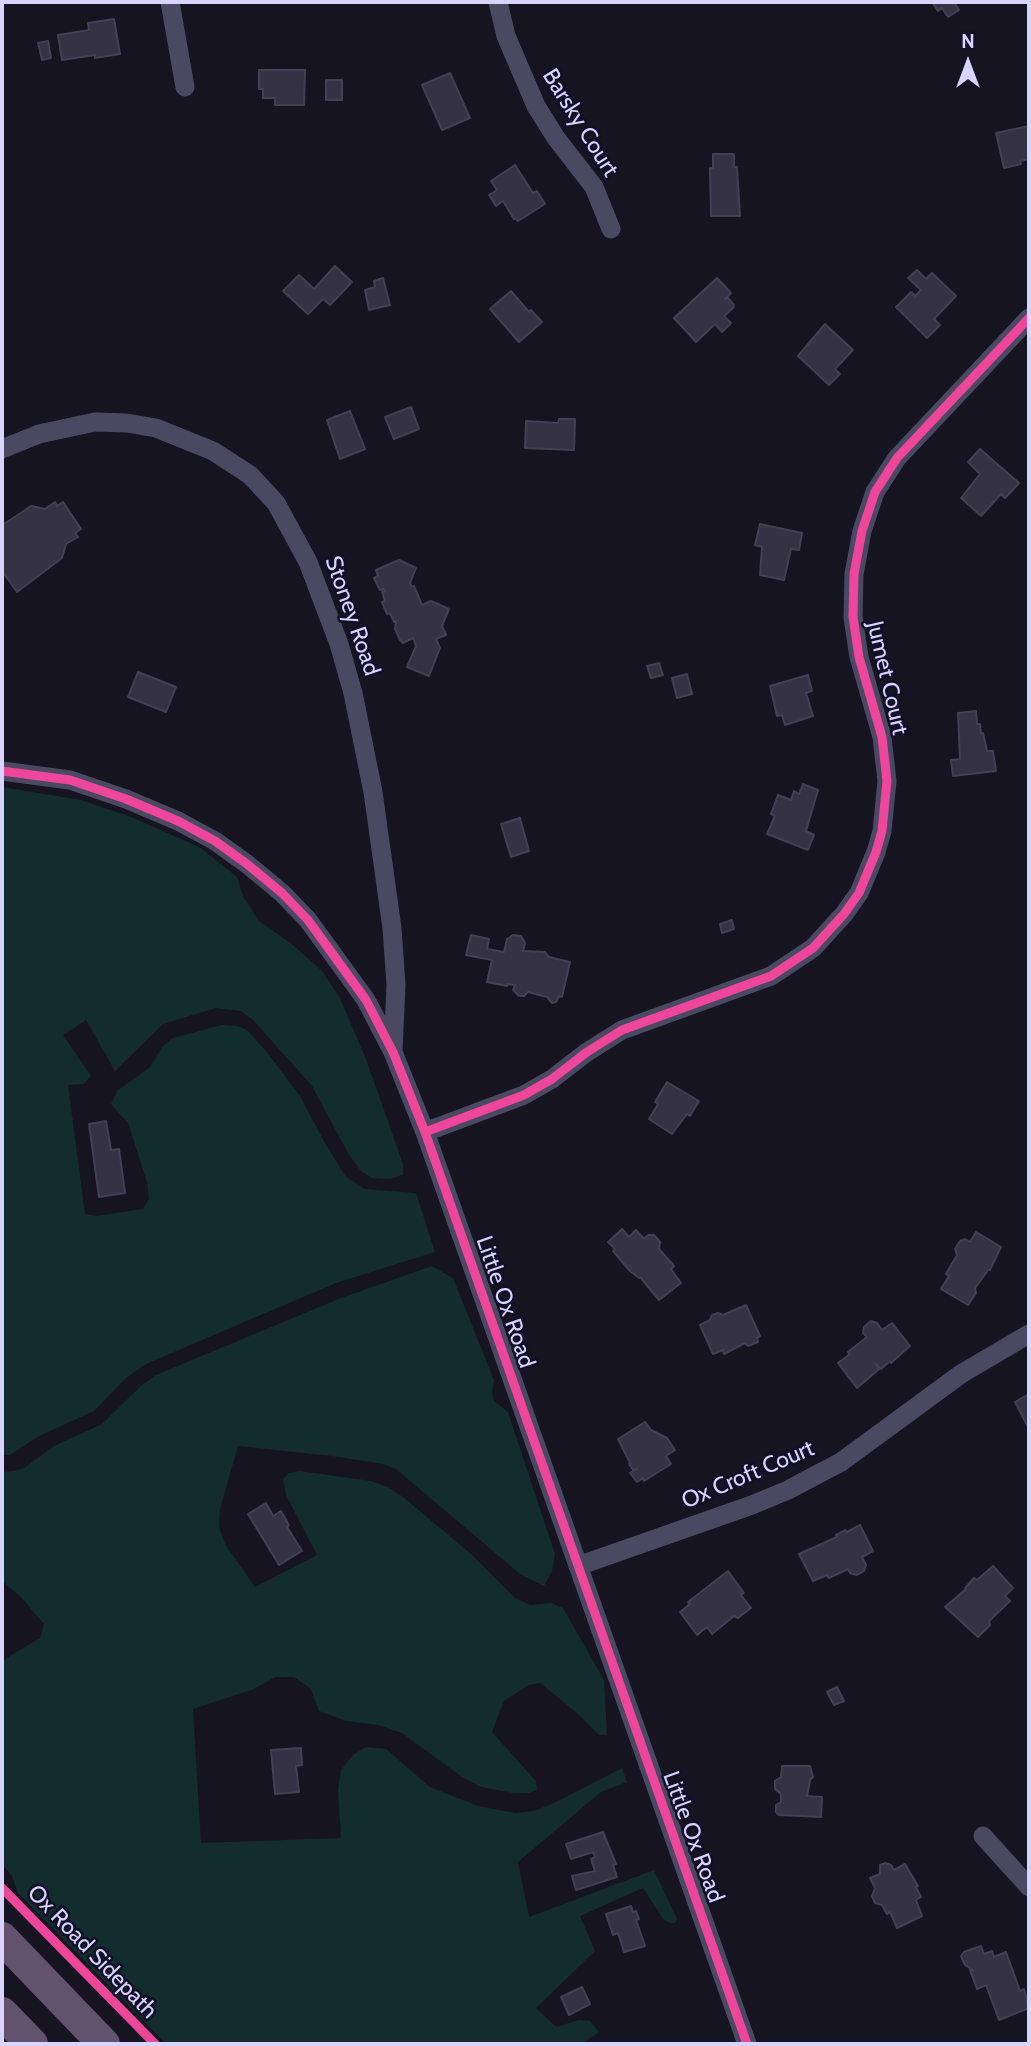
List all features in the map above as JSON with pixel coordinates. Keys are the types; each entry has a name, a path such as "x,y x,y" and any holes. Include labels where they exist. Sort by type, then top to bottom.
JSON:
{"highway":[{"path":"2,1938 104,2044"},
{"path":"2,2012 32,2044"}],"street":[{"path":"170,2 186,87"},
{"name":"Barsky Court","path":"498,2 506,36 536,106 556,138 594,187 611,229"},
{"name":"Jumet Court","path":"425,1132 524,1095 552,1079 622,1030 771,976 813,948 845,914 859,893 876,852 882,831 887,781 882,737 859,657 853,617 854,574 862,531 875,492 897,458 1029,318"},
{"name":"Stoney Road","path":"2,449 39,434 95,422 127,423 156,428 213,451 250,475 276,503 308,562 339,644 353,693 373,792 392,928 397,985 393,1052"},
{"name":"Little Ox Road","path":"2,771 70,780 126,799 178,821 215,841 282,892 308,920 366,1000 393,1052 425,1132 747,2044"},
{"name":"Ox Croft Court","path":"578,1566 788,1490 841,1462 961,1374 1029,1334"},
{"path":"983,1836 1029,1886"}],"green space":[{"path":"2,787 81,800 134,818 201,848 237,877 243,896 259,921 293,945 322,971 340,998 366,1059 403,1164 403,1175 390,1179 372,1178 361,1171 349,1155 312,1086 254,1021 241,1011 216,1008 163,1024 115,1071 86,1020 63,1035 91,1076 84,1084 68,1085 85,1214 96,1216 143,1209 149,1199 147,1182 128,1123 111,1104 117,1091 150,1067 163,1046 173,1038 222,1025 238,1026 247,1030 266,1051 300,1096 346,1177 365,1189 416,1193 435,1252 336,1283 146,1364 126,1378 94,1411 39,1436 10,1455 2,1455"},
{"path":"432,1266 453,1278 494,1380 493,1400 508,1412 555,1554 552,1571 544,1586 520,1574 396,1469 383,1464 332,1456 238,1446 220,1509 219,1527 225,1544 255,1587 317,1555 286,1495 283,1479 289,1473 300,1471 371,1481 388,1487 471,1554 515,1598 530,1605 551,1603 563,1608 604,1680 607,1735 599,1735 540,1683 529,1685 504,1701 492,1732 536,1781 537,1790 513,1793 481,1787 462,1777 402,1733 378,1725 346,1721 319,1711 311,1689 294,1677 275,1677 254,1689 193,1709 201,1843 341,1838 338,1789 341,1770 353,1755 366,1747 386,1749 430,1787 478,1806 515,1813 534,1811 554,1803 622,1768 627,1782 601,1792 518,1862 529,1917 654,1870 677,1919 675,1923 670,1923 663,1919 643,1888 580,1916 595,1951 536,2008 556,2027 579,2020 590,2021 599,2032 582,2044 166,2044 18,1893 12,1876 2,1864 2,1661 40,1638 44,1624 20,1596 2,1581 2,1472 24,1468 54,1446 102,1424 156,1375 341,1298"}],"building":[{"path":"932,2 954,2 959,10 948,17 942,8 938,11"},
{"path":"114,19 120,54 62,60 58,35 89,30 88,23"},
{"path":"48,41 51,58 42,60 38,43"},
{"path":"259,70 305,70 304,105 275,105 275,98 263,98 263,89 259,89"},
{"path":"450,73 470,118 442,130 422,85"},
{"path":"326,80 342,80 342,100 326,100"},
{"path":"1029,126 1029,159 1004,168 996,133"},
{"path":"713,154 734,154 740,216 711,216 710,168 713,168"},
{"path":"515,165 533,193 537,191 545,204 518,221 503,201 496,206 489,195 497,190 491,181"},
{"path":"335,266 352,282 330,305 323,299 308,314 283,291 299,275 314,289"},
{"path":"917,270 926,279 932,273 956,296 934,319 940,325 927,338 896,307 911,292 915,296 921,290 908,278"},
{"path":"383,278 390,305 369,310 365,290 375,287 374,281"},
{"path":"717,278 731,293 725,299 728,298 734,305 724,316 731,323 722,332 715,324 696,342 674,318"},
{"path":"511,291 529,312 531,310 542,322 519,342 490,309"},
{"path":"825,324 853,350 835,369 840,374 829,385 798,356"},
{"path":"411,407 419,429 394,439 385,417"},
{"path":"350,411 365,449 340,459 327,420"},
{"path":"559,419 575,419 574,450 525,448 526,421 558,423"},
{"path":"980,449 1019,483 1005,498 1001,494 981,516 961,498 980,474 968,462"},
{"path":"55,502 57,506 63,502 81,529 75,533 78,537 66,544 62,558 17,592 2,571 2,520 4,524 31,506 45,509"},
{"path":"760,524 802,533 799,550 791,549 784,580 760,575 762,547 755,545"},
{"path":"399,560 416,568 410,583 422,605 431,601 449,609 442,626 446,635 436,639 440,648 429,676 407,667 416,646 413,638 403,643 400,640 395,629 396,621 394,622 390,613 387,614 382,602 385,601 382,592 385,591 380,590 374,578 378,576 376,570"},
{"path":"659,663 663,675 651,678 647,666"},
{"path":"138,672 176,687 166,712 128,697"},
{"path":"687,674 692,694 677,698 672,678"},
{"path":"808,675 812,691 806,693 813,716 785,725 782,715 777,716 770,686"},
{"path":"976,711 977,724 980,724 987,751 993,751 996,771 953,776 951,760 960,759 958,713"},
{"path":"803,784 818,790 806,831 814,835 808,850 767,834 775,816 771,814 778,795 791,800 794,791 799,794"},
{"path":"520,818 529,851 511,857 501,824"},
{"path":"732,920 734,929 722,933 720,924"},
{"path":"471,935 489,939 487,949 504,952 507,939 513,935 521,936 525,943 523,951 545,952 549,957 570,962 562,997 559,996 556,1002 552,1003 547,997 528,992 519,996 513,990 515,985 487,982 492,960 466,955"},
{"path":"667,1082 699,1101 690,1116 687,1114 672,1134 649,1119"},
{"path":"106,1121 111,1150 119,1149 125,1193 99,1197 89,1124"},
{"path":"622,1229 629,1237 636,1230 644,1239 648,1235 654,1235 660,1242 659,1249 674,1266 671,1269 681,1283 659,1300 640,1277 630,1271 608,1242"},
{"path":"976,1232 1001,1247 990,1270 975,1288 976,1293 968,1305 941,1289 957,1255 955,1249 960,1241 965,1239 970,1242"},
{"path":"746,1305 760,1336 757,1338 758,1342 748,1346 745,1343 724,1354 723,1350 713,1354 700,1325 710,1320 712,1315 723,1315"},
{"path":"871,1321 877,1323 882,1330 892,1323 910,1346 881,1369 875,1363 879,1369 857,1388 838,1363 867,1337 863,1333 864,1327"},
{"path":"1029,1394 1029,1429 1015,1402"},
{"path":"645,1422 651,1430 667,1438 675,1450 666,1456 671,1464 644,1481 643,1478 637,1482 630,1473 637,1469 633,1470 629,1464 618,1439"},
{"path":"266,1503 273,1516 281,1511 289,1525 287,1527 302,1551 279,1565 248,1514"},
{"path":"860,1525 873,1551 862,1557 866,1565 864,1571 857,1575 850,1573 848,1569 829,1578 827,1575 813,1581 799,1554"},
{"path":"993,1566 1013,1588 1005,1596 1010,1601 989,1621 990,1625 978,1637 945,1607 966,1589 974,1578 977,1580"},
{"path":"728,1571 751,1608 738,1618 734,1616 712,1634 707,1627 697,1635 680,1612 690,1604 688,1602"},
{"path":"837,1687 844,1701 834,1705 827,1692"},
{"path":"301,1748 302,1765 296,1766 299,1792 275,1794 271,1750"},
{"path":"782,1766 810,1766 813,1777 807,1796 822,1797 821,1817 779,1815 776,1812 776,1805 781,1802 781,1794 775,1789 775,1781 781,1777"},
{"path":"603,1832 616,1864 613,1865 617,1877 576,1890 572,1876 595,1871 591,1859 595,1857 593,1852 571,1859 566,1844"},
{"path":"905,1864 921,1897 916,1900 922,1916 897,1928 890,1912 887,1914 882,1905 875,1903 872,1896 875,1888 870,1878 880,1874 880,1865 891,1865 894,1870"},
{"path":"631,1906 639,1919 636,1920 645,1946 624,1952 618,1933 613,1935 606,1914"},
{"path":"981,1946 984,1954 992,1951 994,1957 1006,1952 1020,1991 1024,1989 1029,2008 999,2020 986,1985 977,1989 970,1970 973,1970 965,1965 961,1956 964,1952"},
{"path":"582,1987 590,2004 569,2015 561,1997"}],"cycle path":[{"path":"425,1132 524,1095 552,1079 622,1030 771,976 813,948 844,914 859,893 876,852 882,831 887,781 882,737 859,657 853,617 854,574 862,531 875,492 897,458 1029,318"},
{"path":"2,771 70,780 126,799 178,821 215,841 282,893 308,920 366,1000 393,1052 425,1132 747,2044"},
{"name":"Ox Road Sidepath","path":"2,1888 155,2044"}]}
